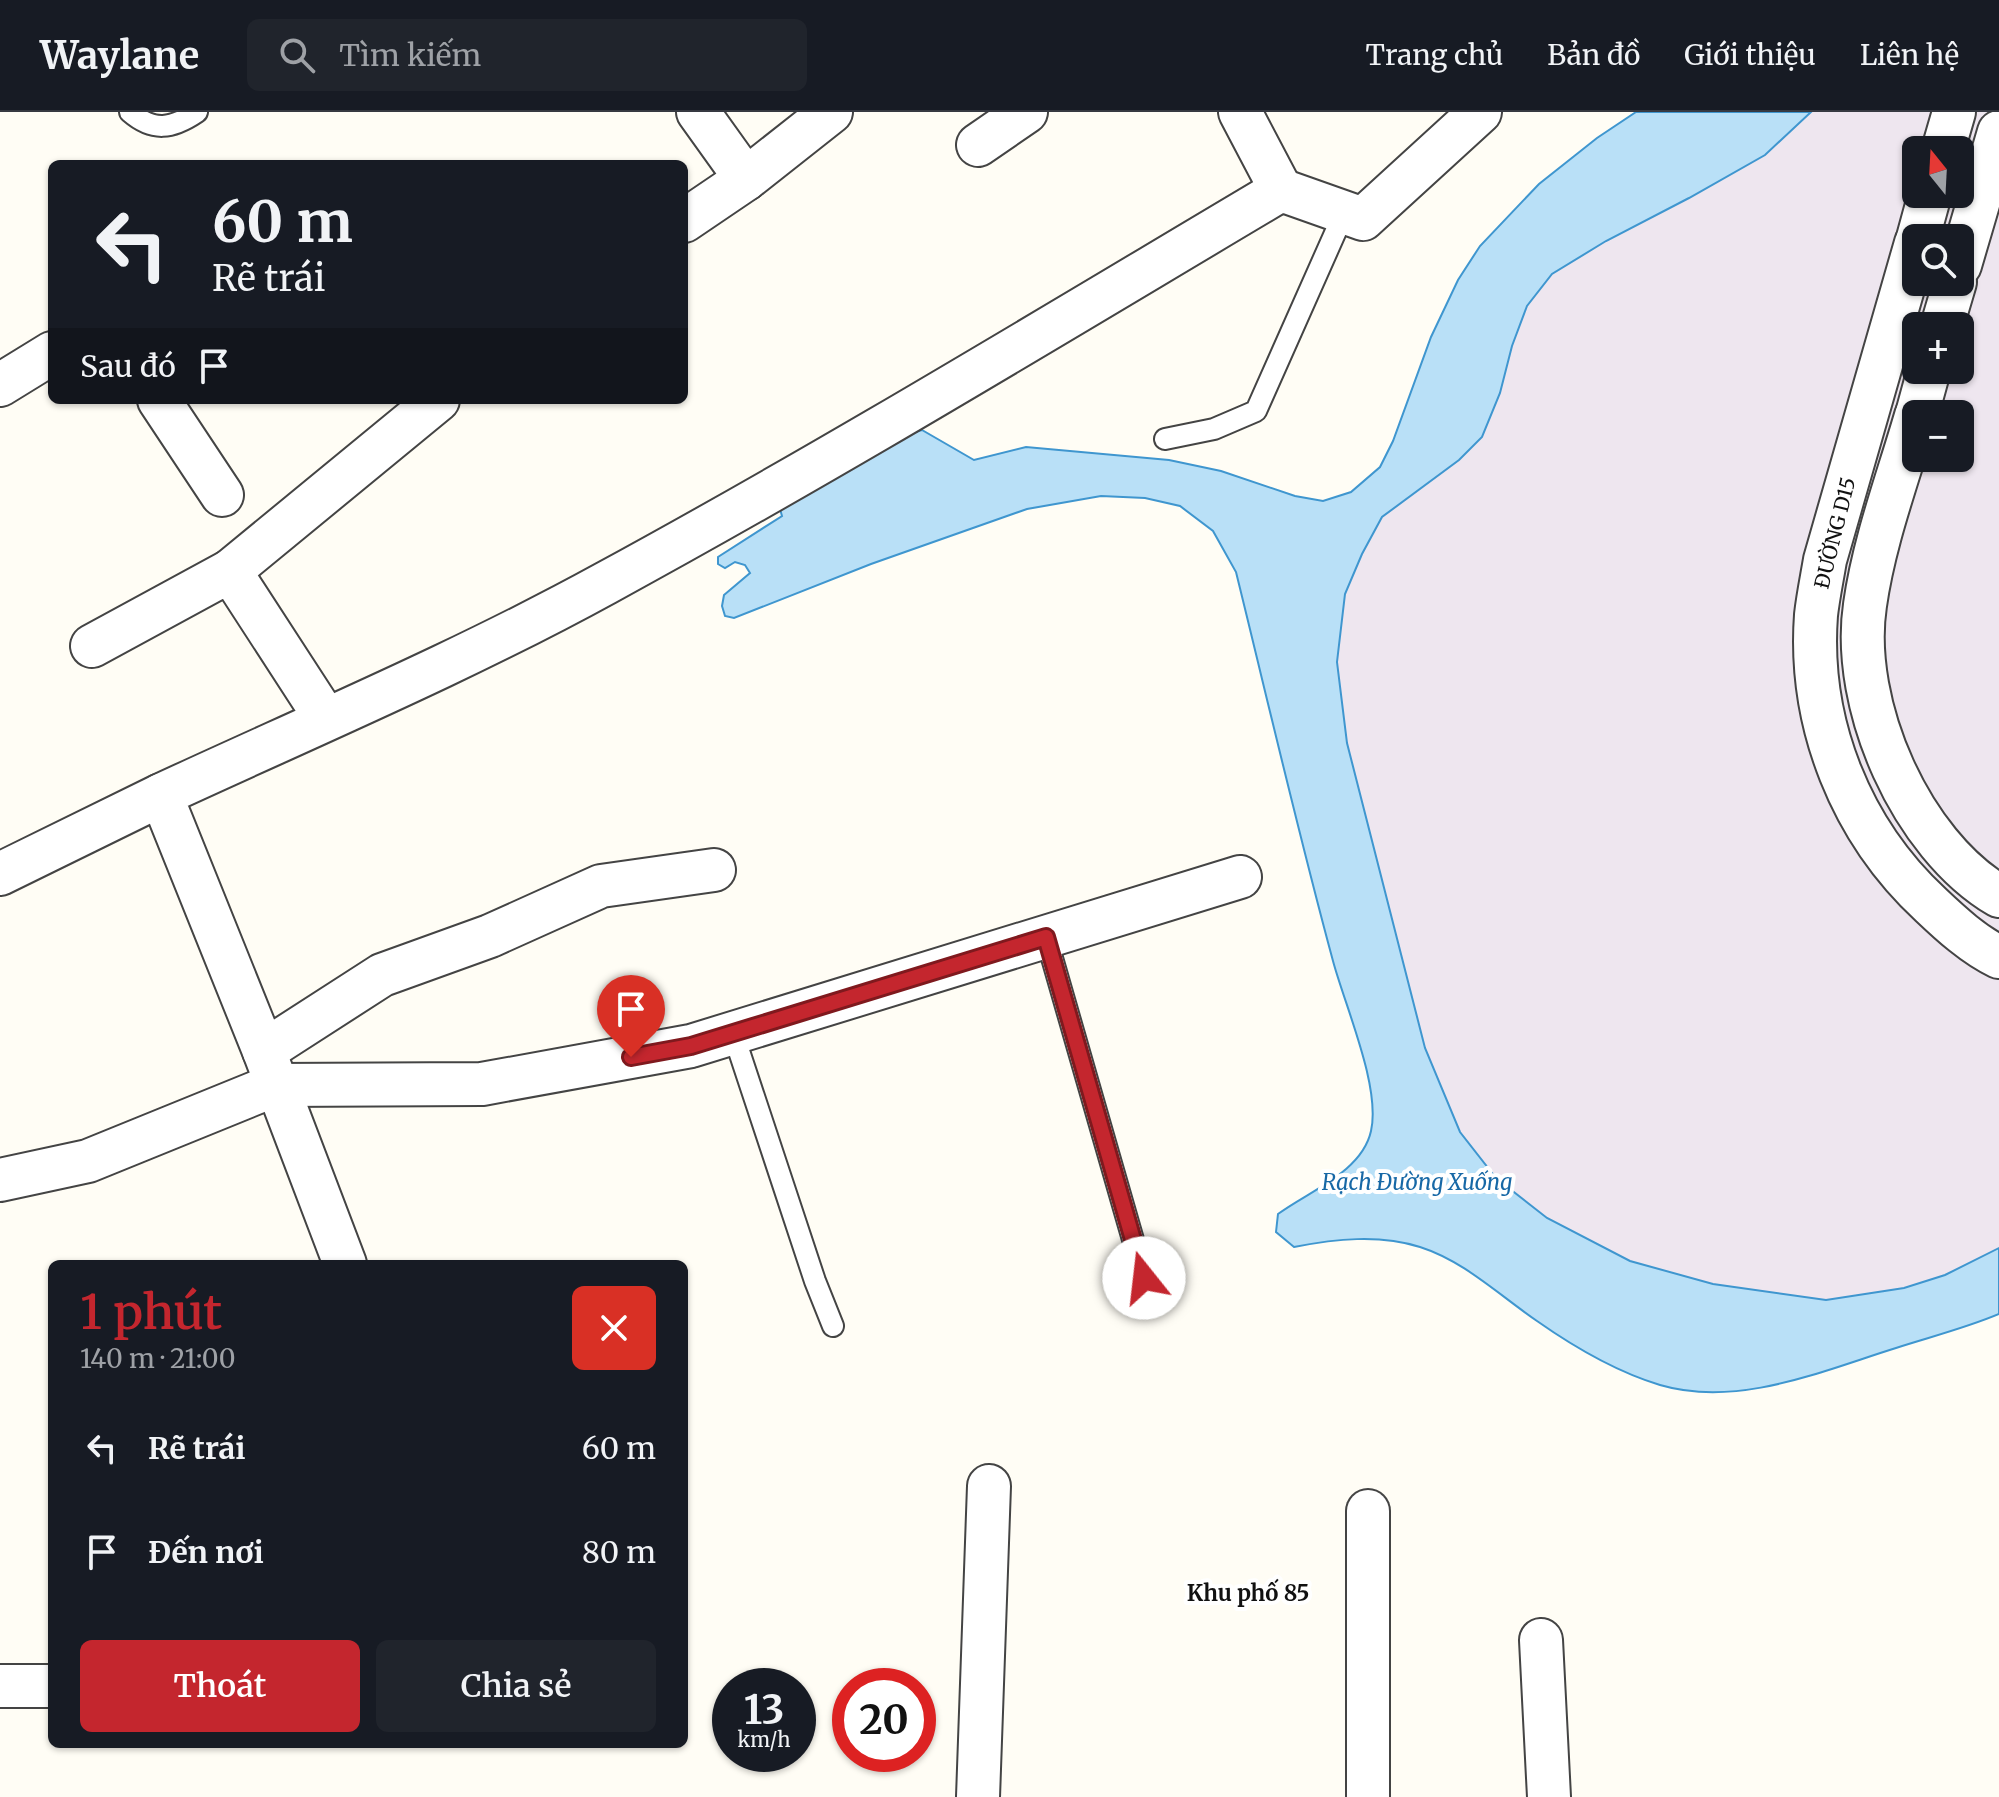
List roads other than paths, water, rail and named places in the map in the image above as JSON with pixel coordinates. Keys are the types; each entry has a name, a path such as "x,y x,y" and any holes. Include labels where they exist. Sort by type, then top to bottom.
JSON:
{"street":[{"path":"698,112 746,179"},
{"path":"688,218 746,179 831,112"},
{"path":"978,145 1026,112"},
{"path":"1240,112 1281,190 1363,219 1480,112"},
{"path":"1947,136 1954,112"},
{"path":"1972,224 1999,132"},
{"path":"0,874 161,795 440,667 605,584 938,393 1281,190"},
{"name":"ĐƯỜNG D15","path":"1902,293 1825,560 1816,614 1816,665 1821,714 1837,766 1859,816 1885,855 1917,892 1952,924 1999,957"},
{"path":"0,385 48,355"},
{"path":"162,404 222,495"},
{"path":"92,646 230,571 433,404"},
{"path":"1902,463 1874,558 1864,606 1864,658 1871,708 1890,760 1914,807 1947,852 1999,896"},
{"path":"230,571 326,719"},
{"path":"161,795 343,1260"},
{"path":"0,1180 88,1161 269,1068 382,975 490,936 601,886 714,870"},
{"path":"269,1068 482,1084 691,1046 1240,877"},
{"path":"978,1797 989,1486"},
{"path":"1368,1511 1368,1797"},
{"path":"1541,1640 1549,1797"},
{"path":"0,1686 48,1686"}],"lane":[{"path":"130,112 145,125 164,127 197,112"},
{"path":"1165,439 1214,429 1256,411 1344,213"},
{"path":"1046,937 1144,1278"},
{"path":"733,1033 815,1281 833,1326"}],"water":[{"name":"Rạch Đường Xuống","path":"1636,112 1811,112 1765,155 1606,241 1552,274 1527,306 1512,346 1500,393 1482,437 1459,460 1382,517 1345,594 1337,662 1347,743 1425,1048 1460,1132 1496,1178 1547,1218 1630,1261 1713,1284 1826,1300 1904,1288 1945,1275 1999,1248 1999,1314 1809,1376 1780,1384 1719,1392 1690,1391 1660,1385 1612,1366 1551,1331 1452,1261 1420,1247 1389,1240 1357,1239 1294,1247 1276,1232 1278,1214 1333,1179 1357,1158 1371,1131 1373,1113 1367,1070 1320,913 1236,572 1213,531 1180,506 1145,498 1101,496 1027,509 871,564 734,618 725,616 722,606 724,595 750,573 745,565 735,562 725,568 718,564 718,557 782,516 780,509 877,444 922,430 974,460 1026,447 1169,460 1221,471 1295,496 1323,501 1351,492 1380,467 1393,441 1431,337 1458,280 1480,246 1539,184"}],"district":[{"name":"Khu phố 85","path":"1248,1593"}]}
